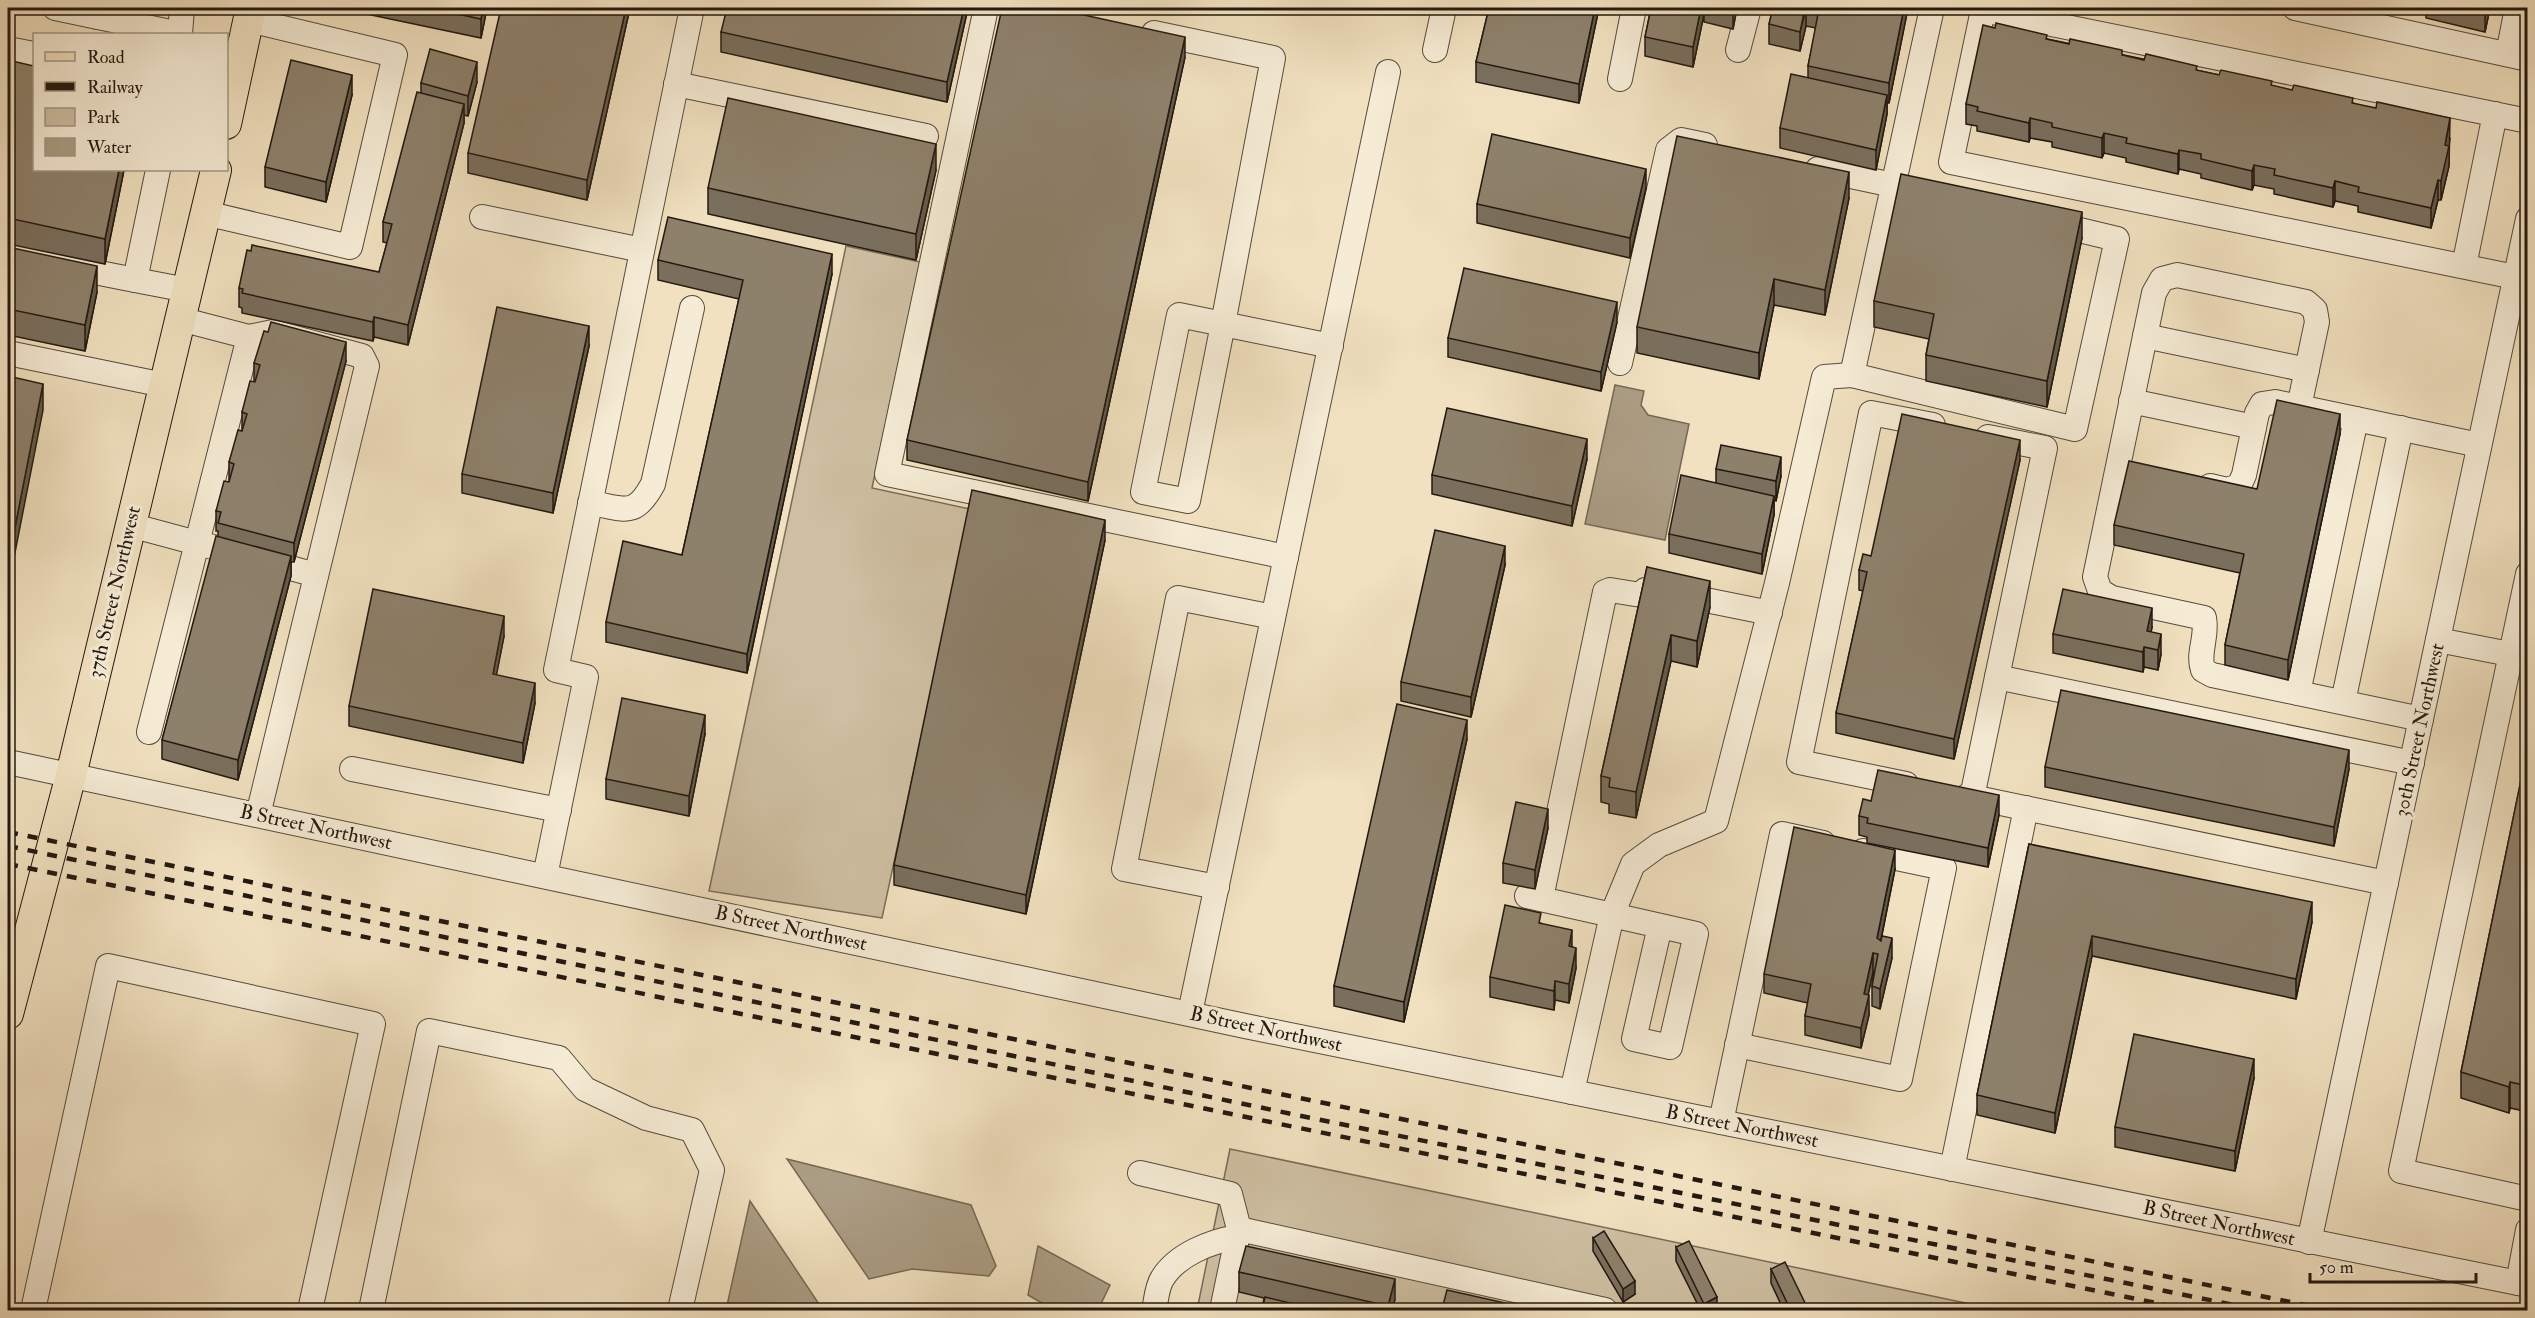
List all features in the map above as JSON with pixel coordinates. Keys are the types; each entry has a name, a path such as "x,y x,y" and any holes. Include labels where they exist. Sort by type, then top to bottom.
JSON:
{"main road":[{"path":"228,108 242,30"},
{"name":"37th Street Northwest","path":"8,1014 71,775 216,171"}],"street":[{"path":"56,8 99,12 176,33"},
{"path":"180,33 182,8"},
{"path":"545,876 586,676 556,670 692,8"},
{"path":"986,8 887,474 1286,557"},
{"path":"1436,50 1444,8"},
{"path":"1620,78 1634,8"},
{"path":"1738,50 1749,8"},
{"path":"1852,375 1902,187 1932,8"},
{"path":"2295,8 2518,56 2517,8"},
{"path":"2515,277 1952,162 1983,10 2528,121"},
{"path":"1135,29 1273,58 1223,324 1188,501 1143,492 1179,315 1223,324 1330,346"},
{"path":"205,213 350,247 393,66 395,55 242,30"},
{"path":"8,49 33,54"},
{"path":"1190,1013 1388,72"},
{"path":"676,84 926,136"},
{"path":"2464,266 2495,114"},
{"path":"1620,363 1668,150 1681,140 1725,149"},
{"path":"1792,164 1902,187"},
{"path":"135,280 158,171"},
{"path":"482,217 642,250"},
{"path":"1572,1092 1612,915 1633,864 1659,845 1716,821 1770,613 1824,377 1852,375 2075,429 2117,239 2028,218"},
{"name":"30th Street Northwest","path":"2308,1242 2528,219"},
{"path":"8,255 187,290"},
{"path":"2299,407 2317,322 2315,310 2306,302 2177,275 2162,279 2154,293 2132,402 2128,469 2095,577 2100,591 2112,598 2204,618 2206,629 2200,660 2204,670 2212,675 2421,719"},
{"path":"590,503 633,509 642,503 652,484 692,308"},
{"path":"180,319 249,337 273,332 362,356 367,366 258,815"},
{"path":"2145,336 2307,370"},
{"path":"149,732 249,337"},
{"path":"8,353 164,385"},
{"path":"2132,402 2254,427"},
{"path":"2183,481 2227,490 2239,486 2244,475 2254,427 2262,404 2275,402 2480,445"},
{"path":"1949,793 1997,677 2045,448 1871,413 1799,762 1949,793 2026,808 2386,883"},
{"path":"2298,693 2356,419"},
{"path":"2343,702 2401,428"},
{"path":"130,525 316,575"},
{"path":"2528,574 2519,656 2401,1171 2528,1199"},
{"path":"1660,926 1634,1039 1670,1047 1696,934 1534,897 1605,592 1610,590 1641,595 1645,590 1651,589 1770,613"},
{"path":"1216,887 1124,869 1178,598 1273,617"},
{"path":"2438,640 2519,656"},
{"path":"1997,677 2412,763"},
{"name":"B Street Northwest","path":"8,762 1190,1013 2523,1284"},
{"path":"352,769 559,810"},
{"path":"1952,1169 2026,808"},
{"path":"1721,1122 1737,1045 1782,834 1944,868 1900,1079 1737,1045"},
{"path":"33,1311 108,966 373,1024 310,1311"},
{"path":"371,1311 429,1031 560,1058 585,1089 646,1118 692,1130 712,1170 680,1311"},
{"path":"1140,1173 1230,1194 1238,1233 1222,1311"},
{"path":"2523,1284 2528,1230"},
{"path":"1154,1311 1161,1281 1172,1265 1217,1240 1238,1233 1605,1311"}],"green space":[{"path":"846,246 920,262 872,488 970,509 882,918 709,891"},
{"path":"1230,1149 1999,1310 1197,1310"}],"water":[{"path":"1615,385 1644,391 1641,405 1648,415 1689,424 1665,540 1585,524"},
{"path":"787,1159 971,1205 996,1266 989,1276 912,1269 869,1279"},
{"path":"750,1201 823,1310 726,1310"},
{"path":"1038,1246 1110,1285 1098,1310 1054,1310 1028,1295"}],"building":[{"path":"429,8 483,8 481,19"},
{"path":"501,8 626,8 587,180 468,153"},
{"path":"727,8 964,8 947,82 721,32"},
{"path":"1002,8 1052,8 1185,37 1088,482 907,440"},
{"path":"1489,8 1595,8 1579,84 1476,62"},
{"path":"1651,8 1701,8 1693,47 1645,37"},
{"path":"1773,8 1805,8 1800,32 1769,24"},
{"path":"1812,8 1904,8 1889,83 1808,66 1819,9"},
{"path":"2464,8 2486,8 2485,12"},
{"path":"1996,23 2047,35 2046,39 2069,44 2070,39 2122,50 2122,55 2144,60 2146,54 2197,66 2196,70 2219,75 2221,70 2272,81 2271,85 2292,90 2294,85 2353,98 2352,103 2376,108 2377,102 2450,118 2445,145 2449,146 2441,181 2438,180 2431,208 2358,192 2359,187 2335,181 2333,188 2274,175 2275,169 2254,165 2252,171 2201,159 2201,154 2179,150 2178,154 2126,143 2127,138 2104,133 2102,138 2052,127 2052,123 2030,118 2029,123 1977,111 1978,107 1966,104 1983,25 1995,28"},
{"path":"430,49 477,62 468,96 421,83"},
{"path":"291,60 352,75 326,182 265,167"},
{"path":"12,61 33,66 33,171 119,171 105,239 8,218 8,81"},
{"path":"1791,74 1887,95 1876,150 1780,128"},
{"path":"417,92 464,104 408,325 374,317 373,322 242,293 243,289 239,288 247,250 251,251 252,245 379,272 392,224 383,222"},
{"path":"728,98 936,144 916,234 708,188"},
{"path":"1492,134 1646,169 1630,238 1477,204"},
{"path":"1677,136 1849,172 1825,290 1774,279 1759,353 1637,327"},
{"path":"1901,174 2082,212 2047,381 1926,355 1934,314 1874,301"},
{"path":"668,217 832,254 747,654 606,622 623,541 682,555 743,280 658,260"},
{"path":"8,247 97,266 85,325 8,309"},
{"path":"1464,268 1617,302 1601,372 1448,338"},
{"path":"497,307 589,326 553,493 462,474"},
{"path":"271,322 346,342 294,543 218,523 221,512 216,511 224,481 229,482 234,464 229,462 238,430 242,431 247,414 242,412 250,381 255,382 260,365 254,363 264,331 268,332"},
{"path":"8,376 43,384 8,563"},
{"path":"2277,400 2340,414 2288,660 2225,645 2244,554 2114,525 2129,461 2257,489"},
{"path":"1447,408 1587,439 1572,506 1432,475"},
{"path":"1902,414 2020,440 1954,739 1836,713 1867,572 1859,570 1863,554 1871,556"},
{"path":"1721,445 1781,457 1776,481 1716,469"},
{"path":"1681,475 1774,496 1762,554 1669,534"},
{"path":"972,490 1105,520 1026,895 894,865"},
{"path":"1435,530 1505,546 1471,697 1401,682"},
{"path":"216,536 291,556 238,760 162,740"},
{"path":"1647,567 1710,581 1697,641 1671,635 1636,792 1609,787 1610,778 1601,776"},
{"path":"373,589 504,616 493,674 535,683 523,743 349,706"},
{"path":"2063,589 2152,608 2147,631 2161,634 2158,650 2144,647 2143,652 2053,634"},
{"path":"8,646 11,652 8,668"},
{"path":"2061,690 2349,750 2334,827 2045,767"},
{"path":"622,698 705,715 689,796 606,779"},
{"path":"1397,704 1467,720 1404,1002 1334,986"},
{"path":"2528,746 2528,1086 2510,1082 2509,1087 2461,1072"},
{"path":"1878,770 1999,795 1988,848 1867,823 1868,818 1859,816 1863,799 1871,801"},
{"path":"1516,802 1548,809 1535,870 1503,863"},
{"path":"1794,827 1895,850 1877,938 1881,941 1882,936 1892,938 1880,989 1872,986 1878,954 1873,953 1864,994 1869,995 1861,1028 1805,1016 1811,984 1764,974"},
{"path":"2029,844 2312,902 2296,979 2092,936 2055,1113 1977,1095"},
{"path":"1505,905 1541,913 1539,923 1572,930 1569,946 1576,948 1569,984 1555,981 1554,991 1490,977"},
{"path":"2134,1034 2254,1059 2235,1151 2115,1127"},
{"path":"1604,1231 1635,1281 1623,1289 1593,1238"},
{"path":"1689,1241 1717,1297 1704,1304 1676,1247"},
{"path":"1246,1246 1395,1279 1388,1306 1239,1272"},
{"path":"1785,1262 1809,1311 1791,1311 1771,1269"},
{"path":"1447,1290 1540,1311 1451,1311 1442,1309"},
{"path":"1265,1297 1323,1311 1262,1311"},
{"path":"1930,1303 1937,1311 1922,1311"}],"railway":[{"path":"8,832 2329,1310"},
{"path":"8,846 1311,1118 2259,1310"},
{"path":"8,864 2190,1310"}]}
